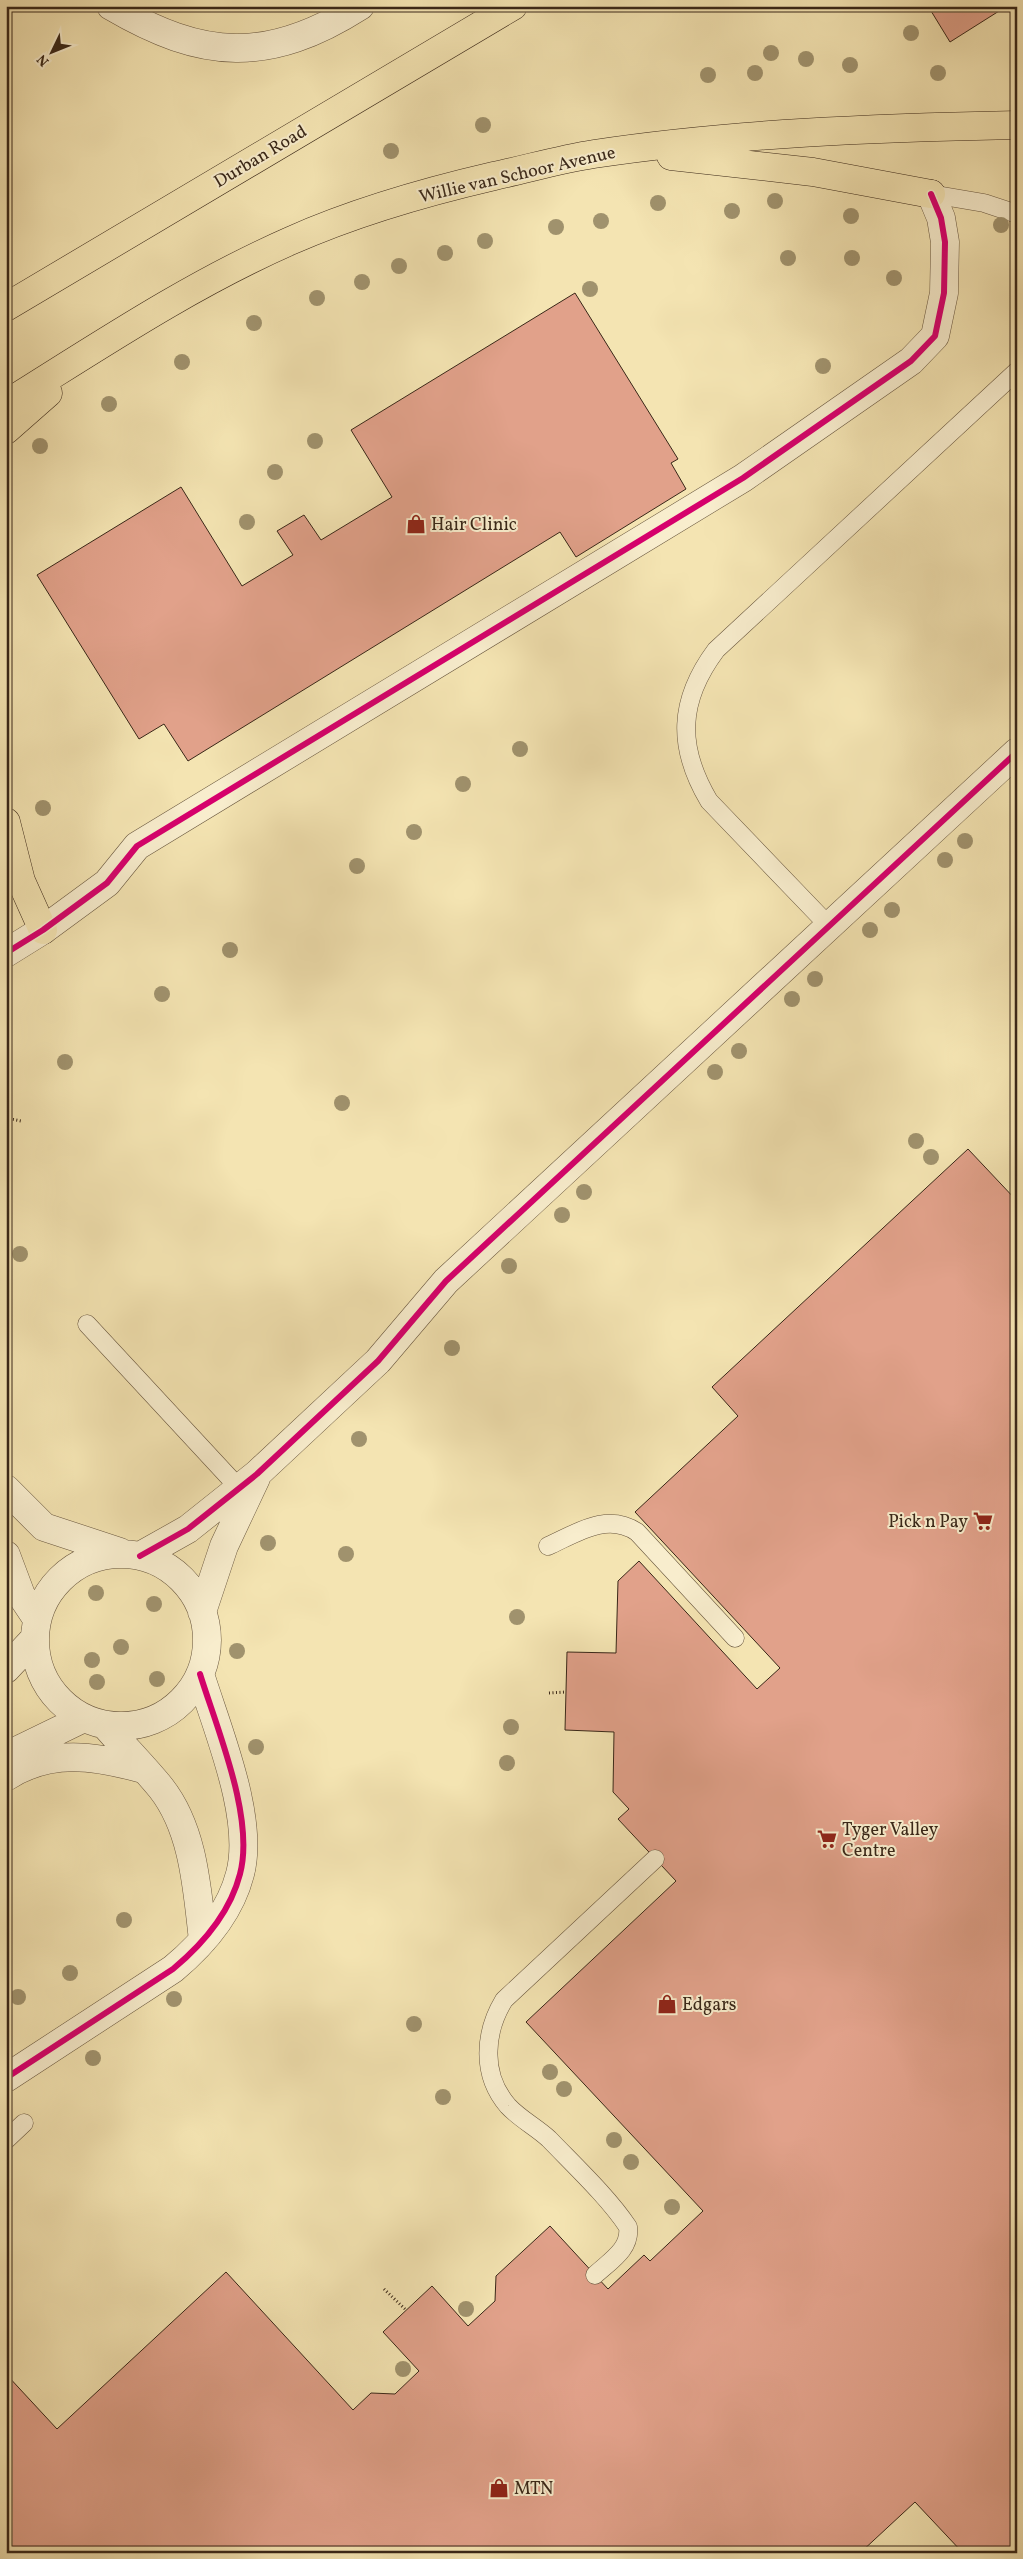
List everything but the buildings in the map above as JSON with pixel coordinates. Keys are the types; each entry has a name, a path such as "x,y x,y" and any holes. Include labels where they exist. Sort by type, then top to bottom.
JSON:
{"main road":[{"name":"Durban Road","path":"6,306 513,6"},
{"name":"Willie van Schoor Avenue","path":"109,339 198,285 291,240 374,209 449,187 591,154 724,138 826,130 1017,124"},
{"path":"591,154 666,156 739,162 812,172 931,194"},
{"path":"6,404 109,339"},
{"path":"6,430 109,339"},
{"path":"6,822 21,881 43,930"}],"street":[{"path":"111,6 139,23 170,37 202,46 234,48 265,47 296,39 325,28 360,6"},
{"path":"6,953 43,930 107,882 137,846 743,478 911,361 935,336 944,293 945,242 941,218 931,194"},
{"path":"6,1669 36,1629 45,1599 64,1574 91,1558 132,1555 188,1529 248,1481 378,1361 446,1281 1017,752"},
{"path":"202,1612 248,1481"},
{"path":"6,1489 44,1527 132,1555 171,1570 185,1582 195,1596 202,1612 207,1643 200,1674 193,1688 180,1703 165,1714 147,1722 128,1726 94,1721 67,1708 53,1694 40,1668 36,1629 6,1555"},
{"path":"6,2078 152,1984 191,1954 215,1926 234,1892 244,1852 243,1832 234,1786 200,1674"},
{"path":"6,1756 94,1721"},
{"path":"94,1721 161,1787 175,1809 185,1832 198,1893 203,1940"},
{"path":"6,1776 32,1763 76,1755 143,1769"}],"lane":[{"path":"931,194 984,203 1017,214"},
{"path":"829,926 709,801 696,779 688,753 686,726 688,705 694,685 716,650 1017,371"},
{"path":"87,1324 248,1481"},
{"path":"548,1546 597,1524 617,1523 628,1526 637,1532 735,1638"},
{"path":"595,2274 625,2247 630,2235 628,2226 549,2140 508,2106 497,2091 490,2073 488,2055 489,2036 494,2017 504,2000 655,1859"},
{"path":"6,2140 24,2124"}],"path":[{"path":"6,1118 21,1121"},
{"path":"549,1692 566,1692"},
{"path":"384,2289 406,2310"}],"cycle path":[{"path":"6,953 43,930 107,883 137,846 743,478 911,361 935,336 944,293 945,242 941,218 931,194"},
{"path":"140,1556 188,1529 257,1474 378,1361 446,1281 1017,752"},
{"path":"6,2078 173,1969 205,1938 230,1902 240,1874 243,1852 242,1827 232,1774 200,1674"}],"place":[{"name":"Hair Clinic","path":"416,524"},
{"name":"Pick n Pay","path":"983,1521"},
{"name":"Tyger Valley Centre","path":"827,1839"},
{"name":"Edgars","path":"667,2004"},
{"name":"MTN","path":"499,2488"}]}
